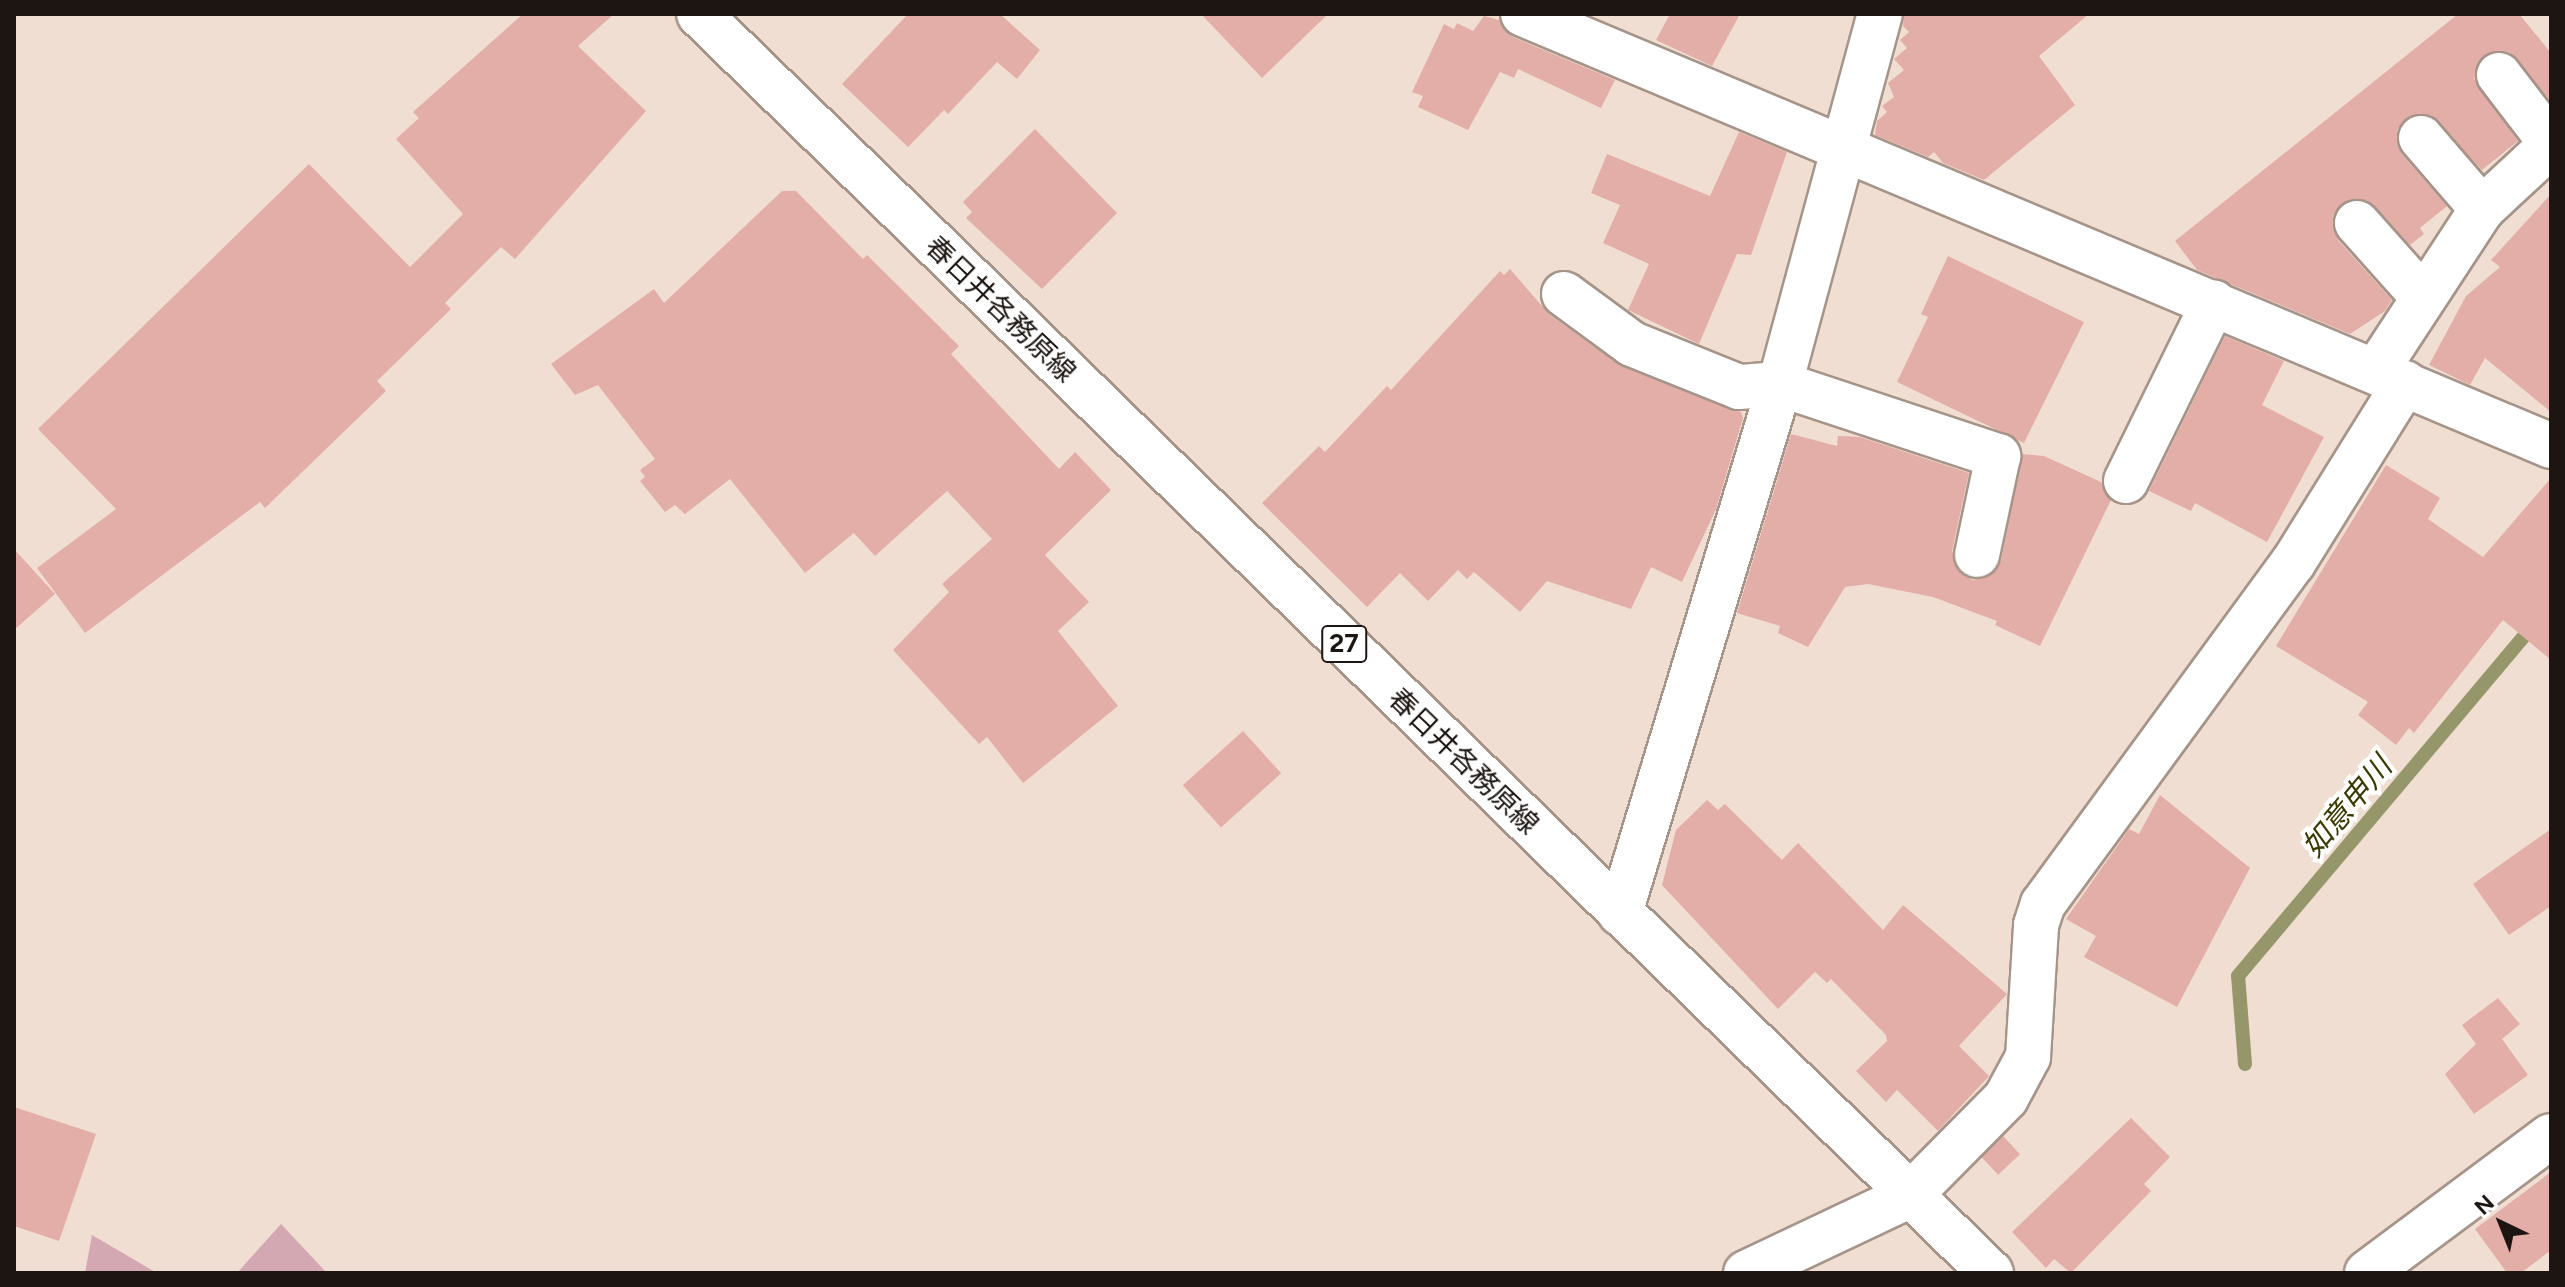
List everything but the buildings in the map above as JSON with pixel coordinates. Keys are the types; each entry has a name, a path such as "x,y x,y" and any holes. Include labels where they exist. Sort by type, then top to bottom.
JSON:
{"street":[{"name":"春日井各務原線","path":"699,14 1991,1273"},
{"path":"1620,913 1780,384 1847,147 1880,14"},
{"path":"1533,16 2551,446"},
{"path":"1746,1273 1909,1196 2006,1098 2028,1057 2036,925 2043,904 2293,563 2391,377 2423,297 2482,209 2551,144 2499,75"},
{"path":"2421,138 2482,209"},
{"path":"2357,223 2423,297"},
{"path":"1564,294 1632,344 1739,387 1780,384 1998,456 1977,555"},
{"path":"2126,481 2214,302"},
{"path":"2367,1273 2551,1136"}],"shaded area":[{"path":"281,1224 327,1273 237,1273"},
{"path":"92,1235 157,1273 85,1273"}],"waterway":[{"name":"如意申川","path":"2245,1064 2238,976 2551,604"}]}
